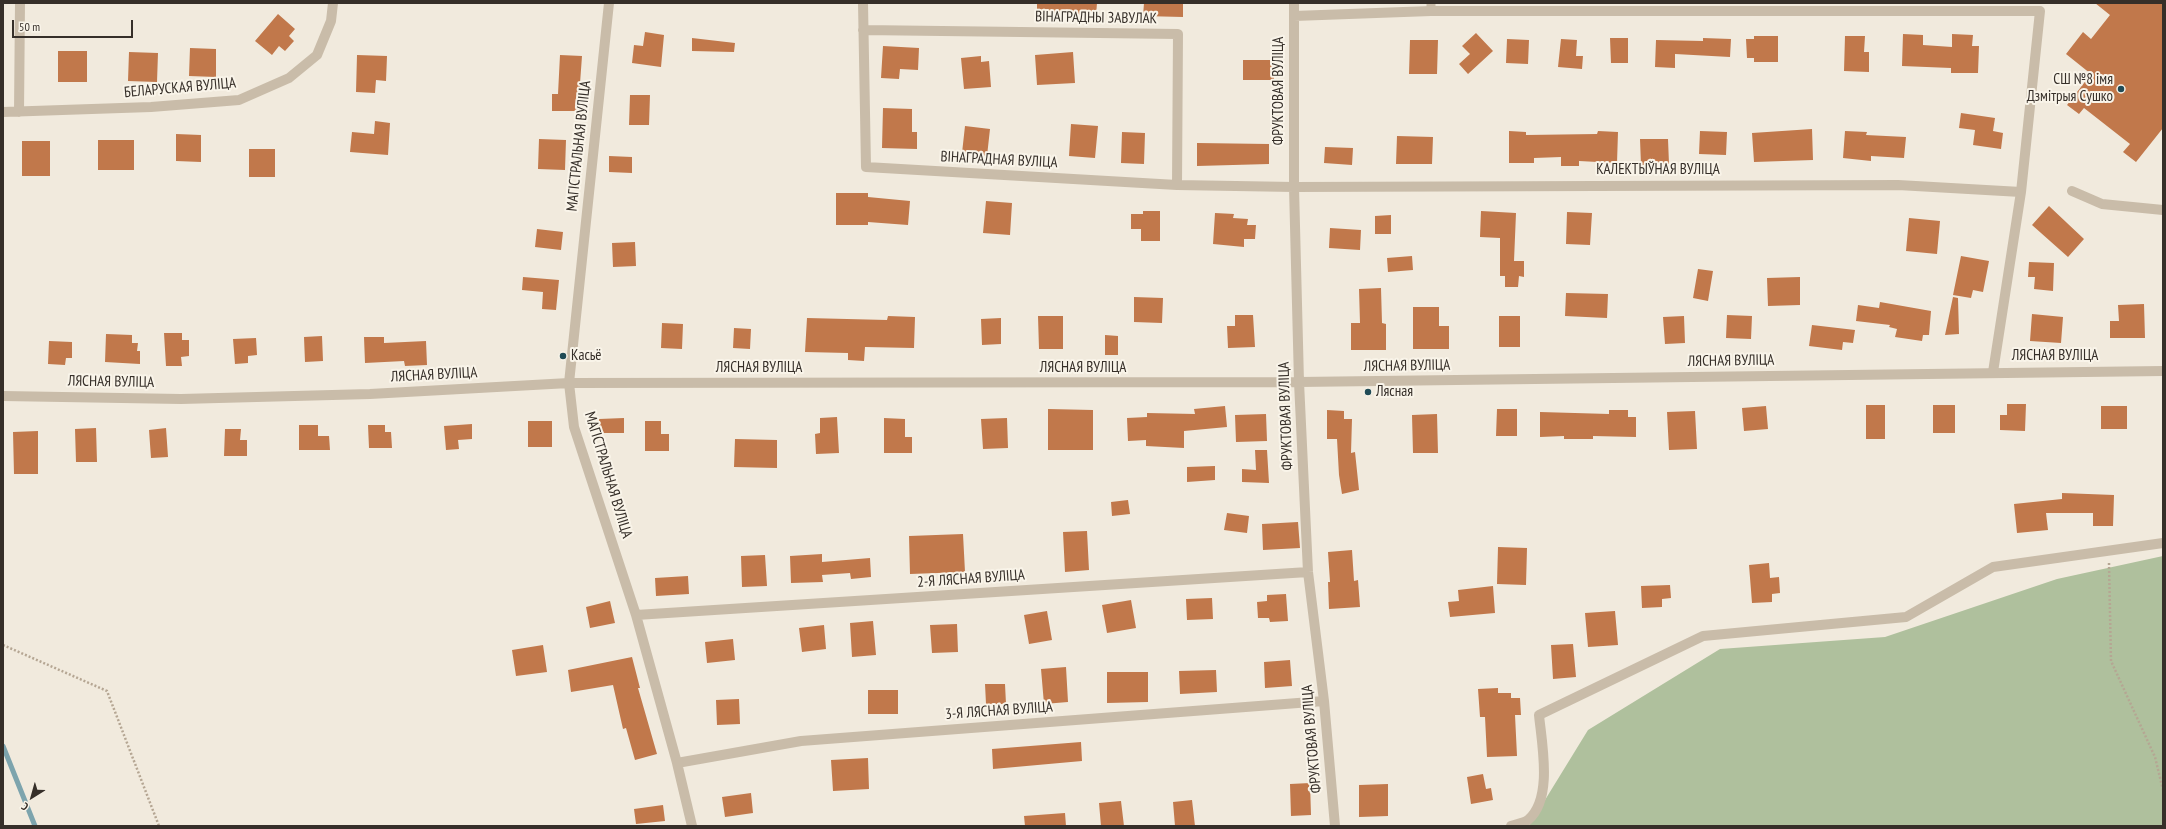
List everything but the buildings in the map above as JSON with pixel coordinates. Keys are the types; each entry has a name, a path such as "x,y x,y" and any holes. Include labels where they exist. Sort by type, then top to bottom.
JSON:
{"street":[{"path":"19,112 20,3"},
{"name":"БЕЛАРУСКАЯ ВУЛІЦА","path":"3,112 151,107 239,100 289,78 317,55 331,20 332,3"},
{"name":"МАГІСТРАЛЬНАЯ ВУЛІЦА","path":"608,3 569,383 574,427 636,615 678,763 692,826"},
{"name":"ВІНАГРАДНАЯ ВУЛІЦА","path":"863,3 866,167 1177,185 1294,187"},
{"name":"ФРУКТОВАЯ ВУЛІЦА","path":"1294,3 1294,187 1299,382 1308,572 1324,701 1335,826"},
{"path":"1294,16 1431,7 2040,11 2021,192 1993,372"},
{"name":"ВІНАГРАДНЫ ЗАВУЛАК","path":"863,30 1178,34 1177,185"},
{"name":"КАЛЕКТЫЎНАЯ ВУЛІЦА","path":"1294,187 1898,185 2021,192"},
{"path":"2072,191 2102,204 2163,210"},
{"name":"ЛЯСНАЯ ВУЛІЦА","path":"3,396 181,398 370,394 569,383 1299,382 2163,370"},
{"path":"1510,826 1527,821 1540,807 1544,776 1540,715 1703,636 1906,617 1993,567 2163,543"},
{"name":"2-Я ЛЯСНАЯ ВУЛІЦА","path":"636,615 1308,572"},
{"name":"3-Я ЛЯСНАЯ ВУЛІЦА","path":"678,763 801,741 1324,701"}],"path":[{"path":"2109,551 2111,661 2155,757 2163,790"},
{"path":"3,645 107,691 159,826"}],"green space":[{"path":"2163,556 2163,826 1529,826 1588,730 1720,649 1885,637 2057,579"}],"waterway":[{"path":"3,746 35,826"}],"place":[{"name":"СШ №8 імя Дзмітрыя Сушко","path":"2121,89"},
{"name":"Касьё","path":"563,356"},
{"name":"Лясная","path":"1368,392"}]}
